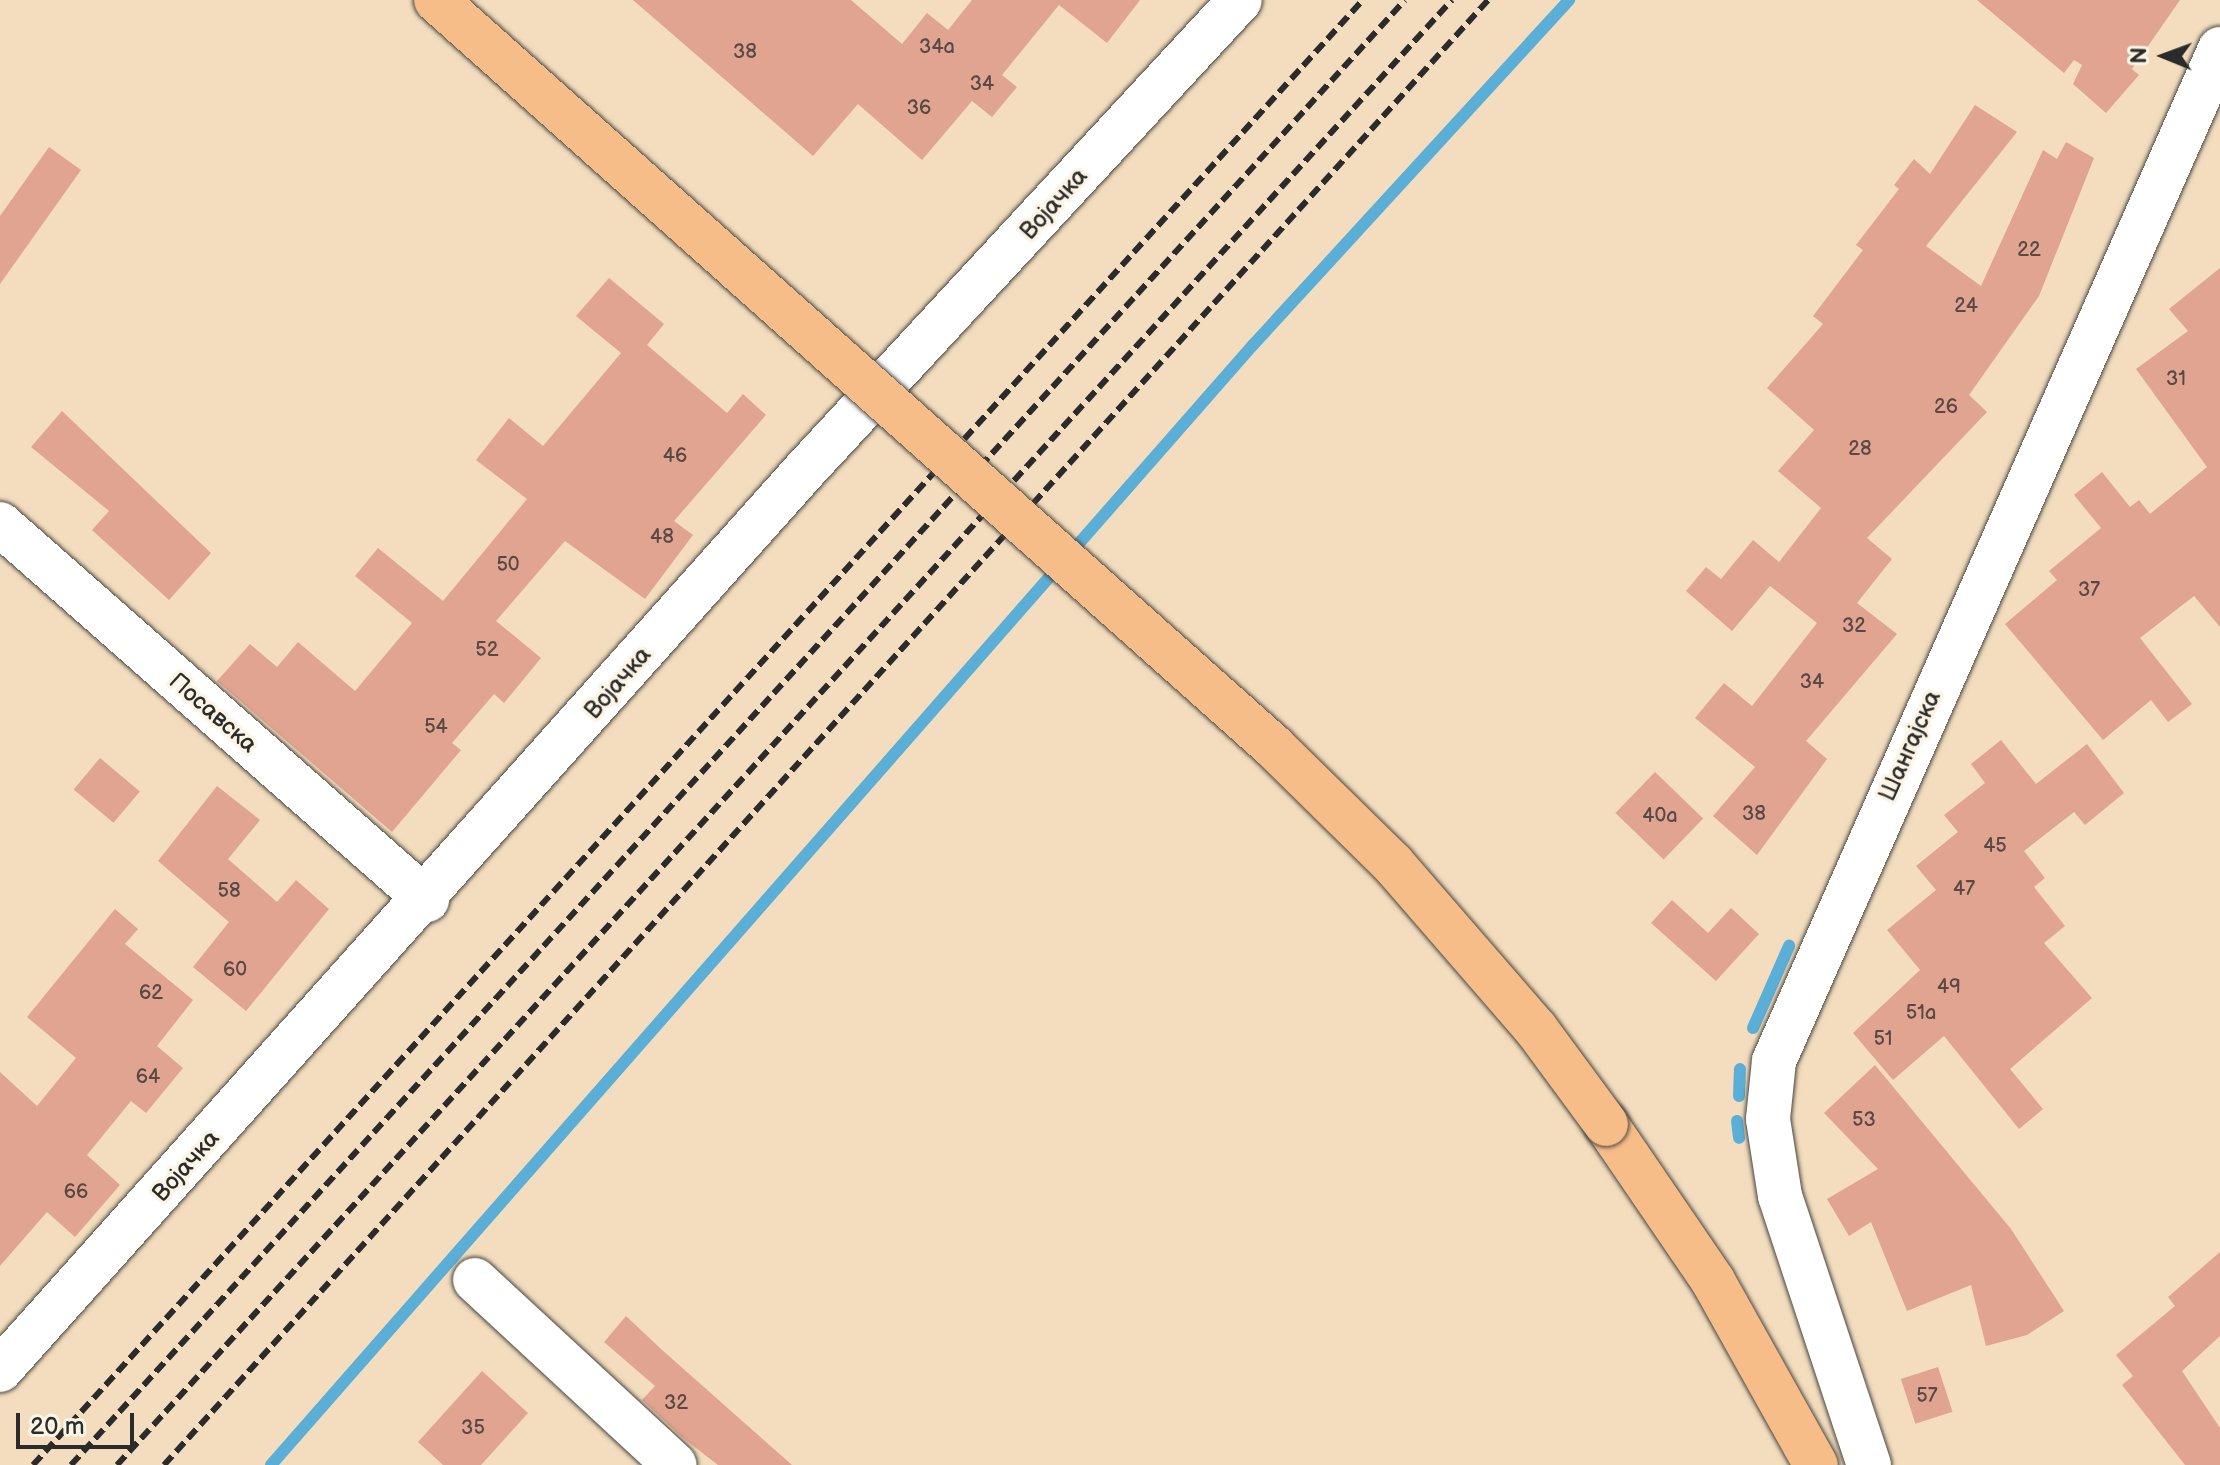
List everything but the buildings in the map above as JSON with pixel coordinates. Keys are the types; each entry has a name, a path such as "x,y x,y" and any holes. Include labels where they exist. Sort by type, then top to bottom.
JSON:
{"main road":[{"path":"436,0 1274,747 1393,864 1536,1029 1606,1124 1713,1281 1816,1465"}],"street":[{"name":"Војачка","path":"0,1370 427,900 805,470 1240,0"},
{"name":"Шангајска","path":"1869,1465 1780,1196 1768,1119 1774,1061 2220,49"},
{"name":"Посавска","path":"0,524 427,900"},
{"path":"475,1280 675,1465"}],"waterway":[{"path":"271,1465 1253,345 1569,0"},
{"path":"1753,1028 1789,946"},
{"path":"1739,1096 1740,1069"},
{"path":"1737,1121 1739,1138"}],"railway":[{"path":"33,1465 1363,0"},
{"path":"71,1465 1405,0"},
{"path":"117,1465 1452,0"},
{"path":"164,1465 1488,0"}]}
